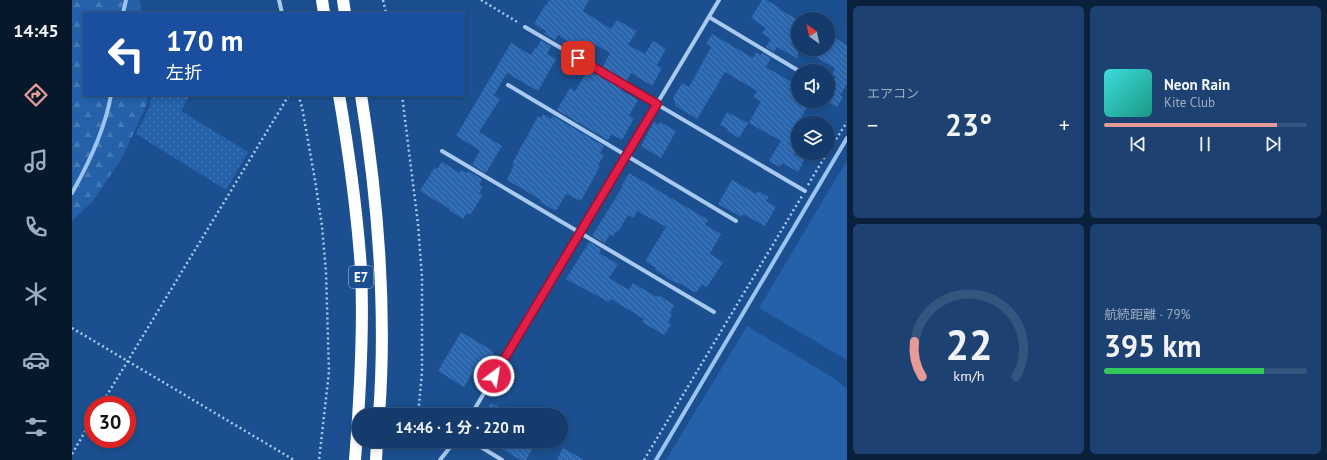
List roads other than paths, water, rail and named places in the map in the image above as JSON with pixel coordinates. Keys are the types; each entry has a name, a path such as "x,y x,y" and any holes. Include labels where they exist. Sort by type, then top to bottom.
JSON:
{"highway":[{"path":"322,0 324,12"},
{"path":"343,0 346,12"},
{"name":"E7","path":"339,96 355,201 361,270 359,407 355,460"},
{"name":"E7","path":"360,96 376,204 381,270 382,339 379,408"},
{"path":"376,460 377,448"}],"street":[{"path":"279,0 282,12"},
{"path":"475,408 719,0"},
{"path":"709,17 791,66"},
{"path":"525,26 804,191"},
{"path":"508,85 736,221"},
{"path":"442,151 714,312"},
{"path":"440,460 449,448"},
{"path":"482,448 502,460"}],"waterway":[{"path":"123,12 126,0"},
{"path":"72,193 96,146 105,120 111,96"},
{"path":"656,460 847,138"}]}
